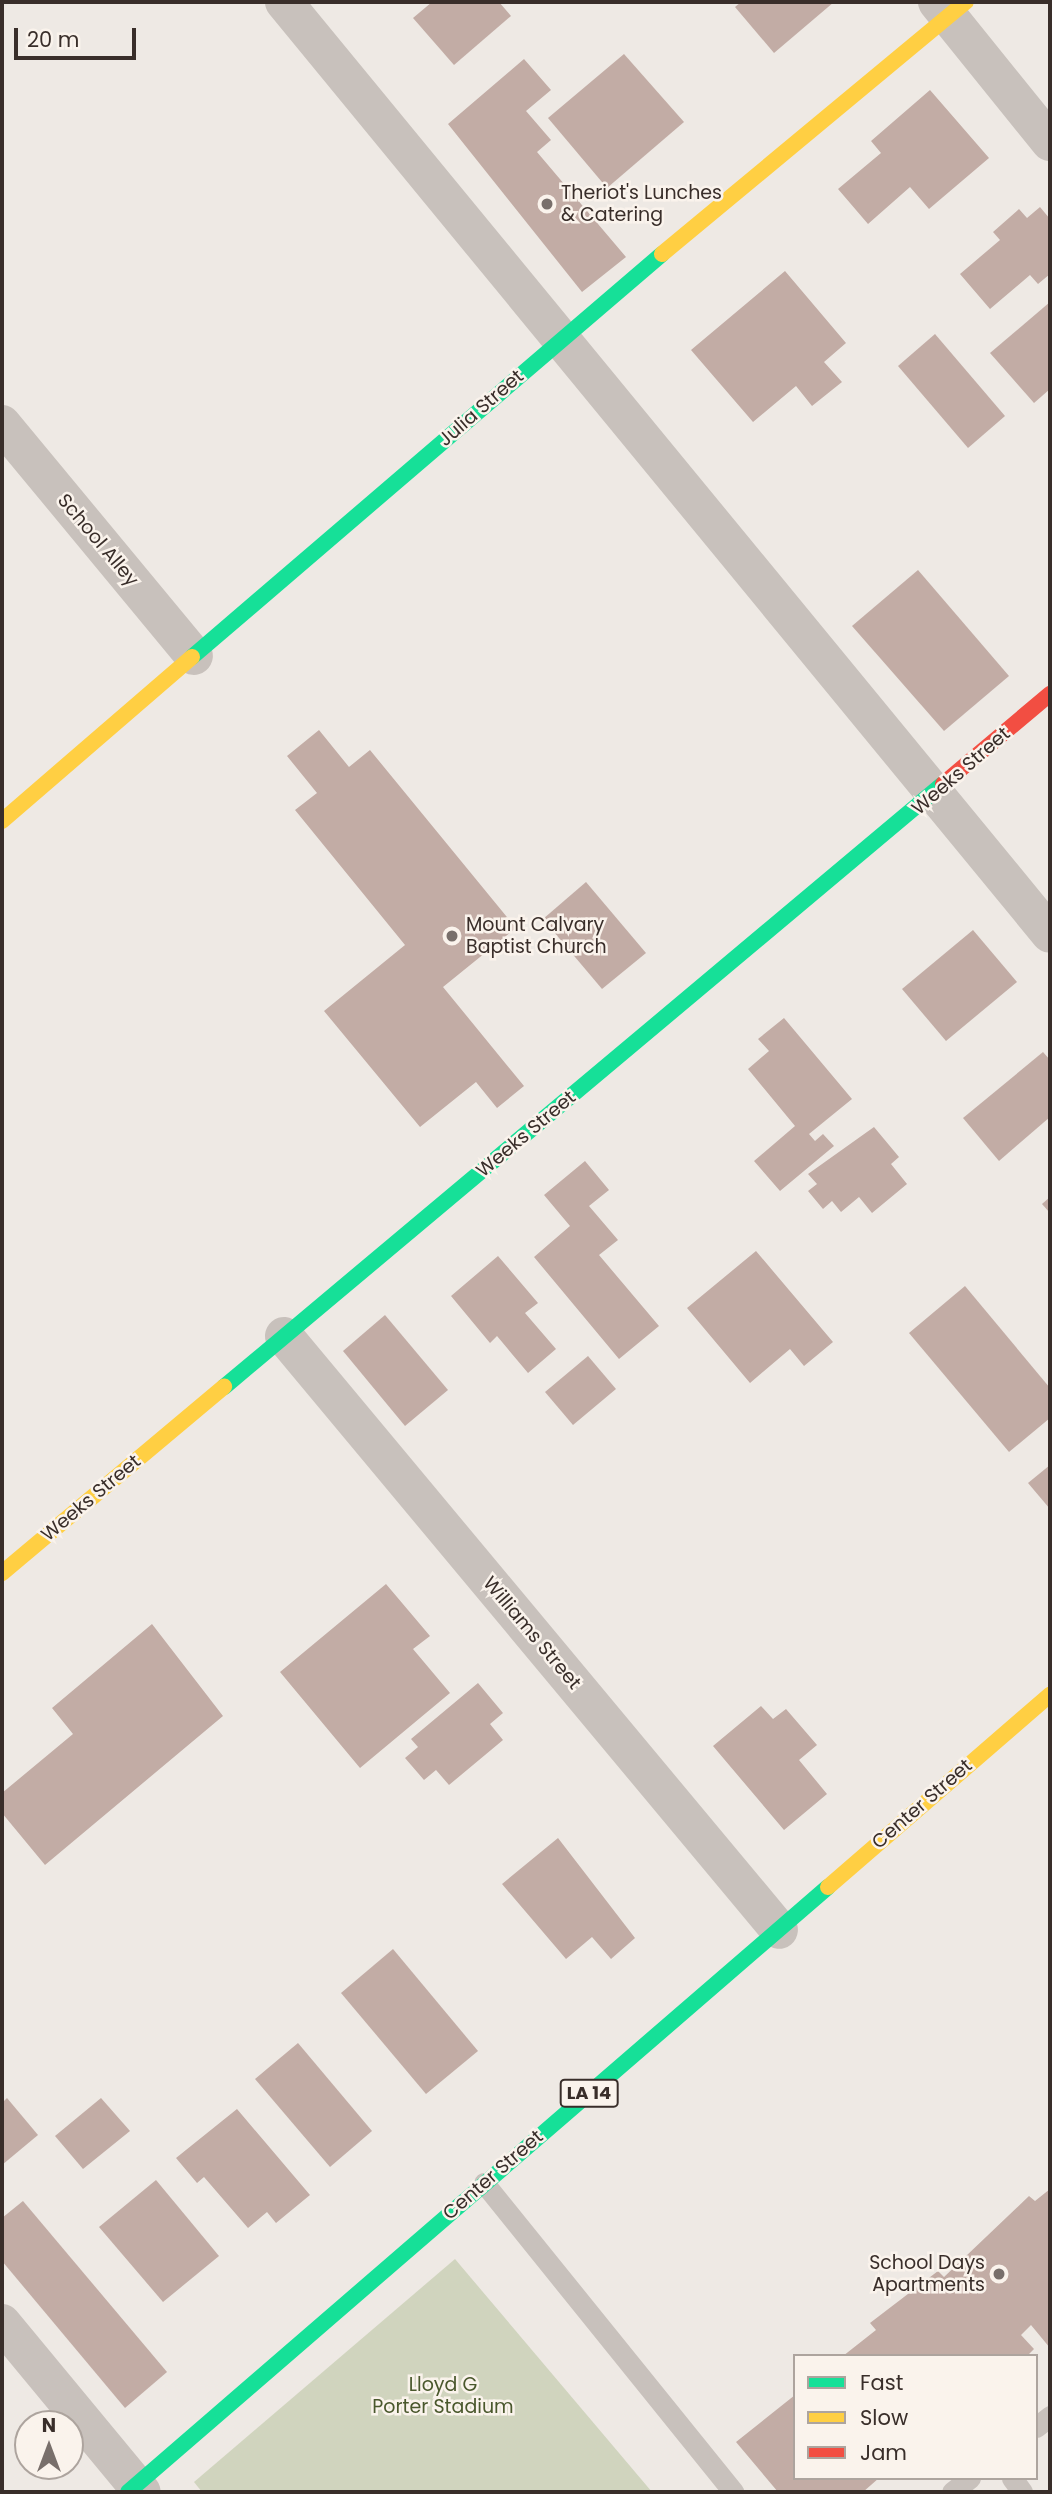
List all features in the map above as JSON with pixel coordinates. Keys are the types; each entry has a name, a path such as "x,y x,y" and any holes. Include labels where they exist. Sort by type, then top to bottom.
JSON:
{"street":[{"path":"284,2 564,336 1050,934"},
{"path":"951,7 1050,142"},
{"name":"Julia Street","path":"2,821 564,336 951,7"},
{"name":"School Alley","path":"2,424 194,656"},
{"name":"Weeks Street","path":"2,1573 1050,694"},
{"name":"Williams Street","path":"284,1336 779,1930"},
{"name":"Center Street","path":"136,2490 484,2183 1050,1695"},
{"path":"2,2323 136,2490"}],"lane":[{"path":"484,2183 733,2492"},
{"path":"952,2492 967,2480"}],"green space":[{"name":"Lloyd G Porter Stadium","path":"455,2259 652,2492 202,2492 194,2482"}],"building":[{"path":"432,2 499,2 511,16 454,65 413,18"},
{"path":"741,2 834,2 774,53 735,7"},
{"path":"624,54 684,122 607,188 548,118"},
{"name":"Theriot's Lunches & Catering","path":"524,59 551,90 526,111 551,140 537,152 626,257 582,292 448,124"},
{"path":"930,90 989,158 929,209 910,187 868,224 838,189 881,153 871,141"},
{"path":"1040,207 1050,219 1050,274 1038,284 1030,275 990,309 960,274 1000,240 993,232 1019,209 1027,218"},
{"path":"785,271 846,343 824,362 842,382 812,406 796,386 753,422 691,350"},
{"path":"1050,302 1050,389 1034,403 990,353"},
{"path":"935,334 1005,416 968,448 898,366"},
{"path":"918,570 1009,676 944,731 852,626"},
{"name":"Mount Calvary Baptist Church","path":"319,730 349,767 370,750 516,928 443,987 524,1086 497,1108 476,1082 420,1127 324,1011 405,945 295,810 317,793 287,756"},
{"path":"586,882 646,953 602,989 543,919"},
{"path":"973,930 1017,982 946,1041 902,989"},
{"path":"784,1018 852,1099 809,1134 815,1141 823,1134 834,1146 780,1191 754,1161 795,1126 748,1069 769,1051 758,1039"},
{"path":"1043,1052 1050,1060 1050,1117 999,1161 963,1118"},
{"path":"874,1127 899,1157 891,1164 907,1184 872,1213 859,1197 841,1212 832,1201 823,1209 808,1191 817,1184 808,1174"},
{"path":"585,1161 609,1190 589,1206 618,1240 599,1255 659,1326 619,1359 534,1257 570,1226 544,1195"},
{"path":"1050,1197 1050,1213 1042,1204"},
{"path":"756,1251 833,1342 804,1366 790,1349 750,1383 687,1308"},
{"path":"498,1256 538,1303 525,1313 556,1349 528,1373 497,1336 490,1343 451,1296"},
{"path":"965,1286 1050,1388 1050,1418 1009,1452 909,1333"},
{"path":"385,1315 448,1390 405,1426 343,1351"},
{"path":"588,1356 616,1389 573,1425 545,1392"},
{"path":"1050,1465 1050,1509 1028,1483"},
{"path":"386,1584 430,1636 413,1649 450,1693 360,1768 280,1672"},
{"path":"152,1624 223,1716 45,1865 2,1813 2,1793 73,1734 52,1708"},
{"path":"478,1683 503,1713 490,1724 503,1740 449,1785 436,1770 424,1780 405,1758 418,1747 411,1739"},
{"path":"761,1706 773,1719 786,1709 817,1745 799,1760 827,1794 784,1830 713,1746"},
{"path":"558,1838 635,1938 611,1959 592,1937 566,1959 502,1884"},
{"path":"393,1949 478,2051 426,2094 341,1993"},
{"path":"298,2043 372,2131 330,2167 255,2079"},
{"path":"7,2098 38,2135 2,2165 2,2103"},
{"path":"101,2098 130,2131 83,2169 55,2136"},
{"path":"237,2109 310,2195 276,2223 267,2212 248,2228 204,2177 197,2183 176,2158"},
{"path":"156,2180 219,2256 163,2302 99,2227"},
{"name":"School Days Apartments","path":"1050,2189 1050,2348 1031,2325 1021,2335 1034,2349 1029,2354 846,2354 876,2330 870,2323 938,2271 944,2277 1029,2196 1035,2201"},
{"path":"23,2201 167,2372 125,2408 2,2261 2,2218"},
{"path":"793,2397 793,2480 877,2480 863,2492 778,2492 736,2442"}],"traffic: fast":[{"path":"192,657 662,254"},
{"path":"224,1387 943,784"},
{"path":"128,2492 828,1887"}],"traffic: slow":[{"path":"662,254 966,2"},
{"path":"2,821 192,657"},
{"path":"2,1573 224,1387"},
{"path":"828,1887 1050,1695"}],"traffic: jam":[{"path":"943,784 1050,694"}],"place":[{"name":"Theriot's Lunches & Catering","path":"547,204"},
{"name":"Mount Calvary Baptist Church","path":"452,936"},
{"name":"School Days Apartments","path":"999,2274"}]}
